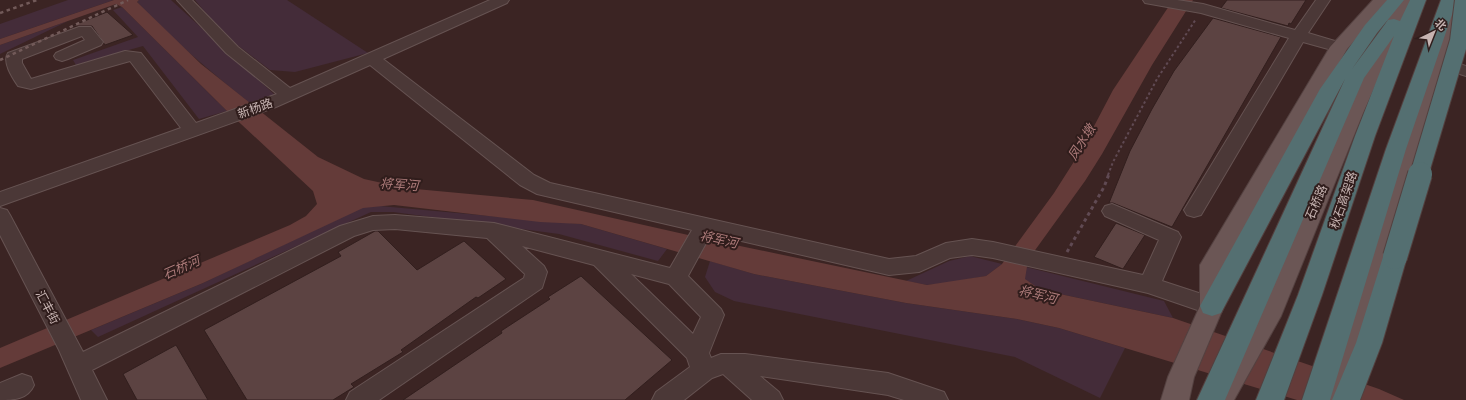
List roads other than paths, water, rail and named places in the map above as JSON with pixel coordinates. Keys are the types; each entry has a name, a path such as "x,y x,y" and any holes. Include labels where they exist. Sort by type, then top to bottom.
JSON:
{"highway":[{"path":"1212,308 1329,89 1371,29 1396,0"},
{"name":"秋石高架路","path":"1270,400 1310,295 1364,136 1418,0"},
{"path":"1316,400 1397,146 1436,34 1450,0"},
{"path":"1346,400 1353,366 1369,343 1459,41 1464,0"},
{"path":"1217,399 1355,78 1394,24"}],"main road":[{"path":"1178,389 1212,308 1212,265 1339,47 1382,0"},
{"name":"石桥路","path":"1217,399 1268,316 1354,113 1405,0"},
{"path":"1338,400 1353,366 1438,62 1464,0"}],"street":[{"path":"184,0 232,50 288,95"},
{"name":"新杨路","path":"0,199 260,107 502,0"},
{"path":"1150,0 1196,8 1339,47"},
{"path":"1194,210 1299,35 1323,0"},
{"path":"62,56 95,42 85,30 14,56 14,63 24,82 32,84 125,56 135,56 192,131"},
{"path":"370,58 527,180 544,189 888,267 918,264 946,251 972,247 993,250 1149,285 1212,308"},
{"path":"1438,62 1466,71"},
{"path":"1112,211 1172,237 1149,285"},
{"name":"汇丰街","path":"0,215 74,357 94,400"},
{"path":"74,357 347,231 373,223 395,222 494,231 676,278 713,315 700,362 665,400"},
{"path":"676,278 705,226"},
{"path":"359,400 534,282 536,272 494,231"},
{"path":"601,259 700,362 745,364 888,384 931,399"},
{"path":"728,364 770,400"}],"water":[{"name":"将军河","path":"114,0 139,0 137,2 201,64 318,157 364,179 405,188 533,200 697,237 927,285 986,276 1002,264 1054,193 1082,149 1113,90 1173,0 1193,0 1152,65 1102,154 1085,181 1028,260 1025,279 1041,290 1173,318 1379,389 1404,400 1297,400 1059,328 1017,319 906,303 754,274 581,224 540,222 394,205 363,208 203,283 0,368 0,348 290,225 306,216 317,204 313,191 227,111 122,7 116,4 0,45 0,39"}],"railway":[{"path":"0,13 37,0"},
{"path":"0,60 128,0"}],"water label":[{"name":"凤水墩","path":"1081,142"},
{"name":"石桥河","path":"181,267"}]}
